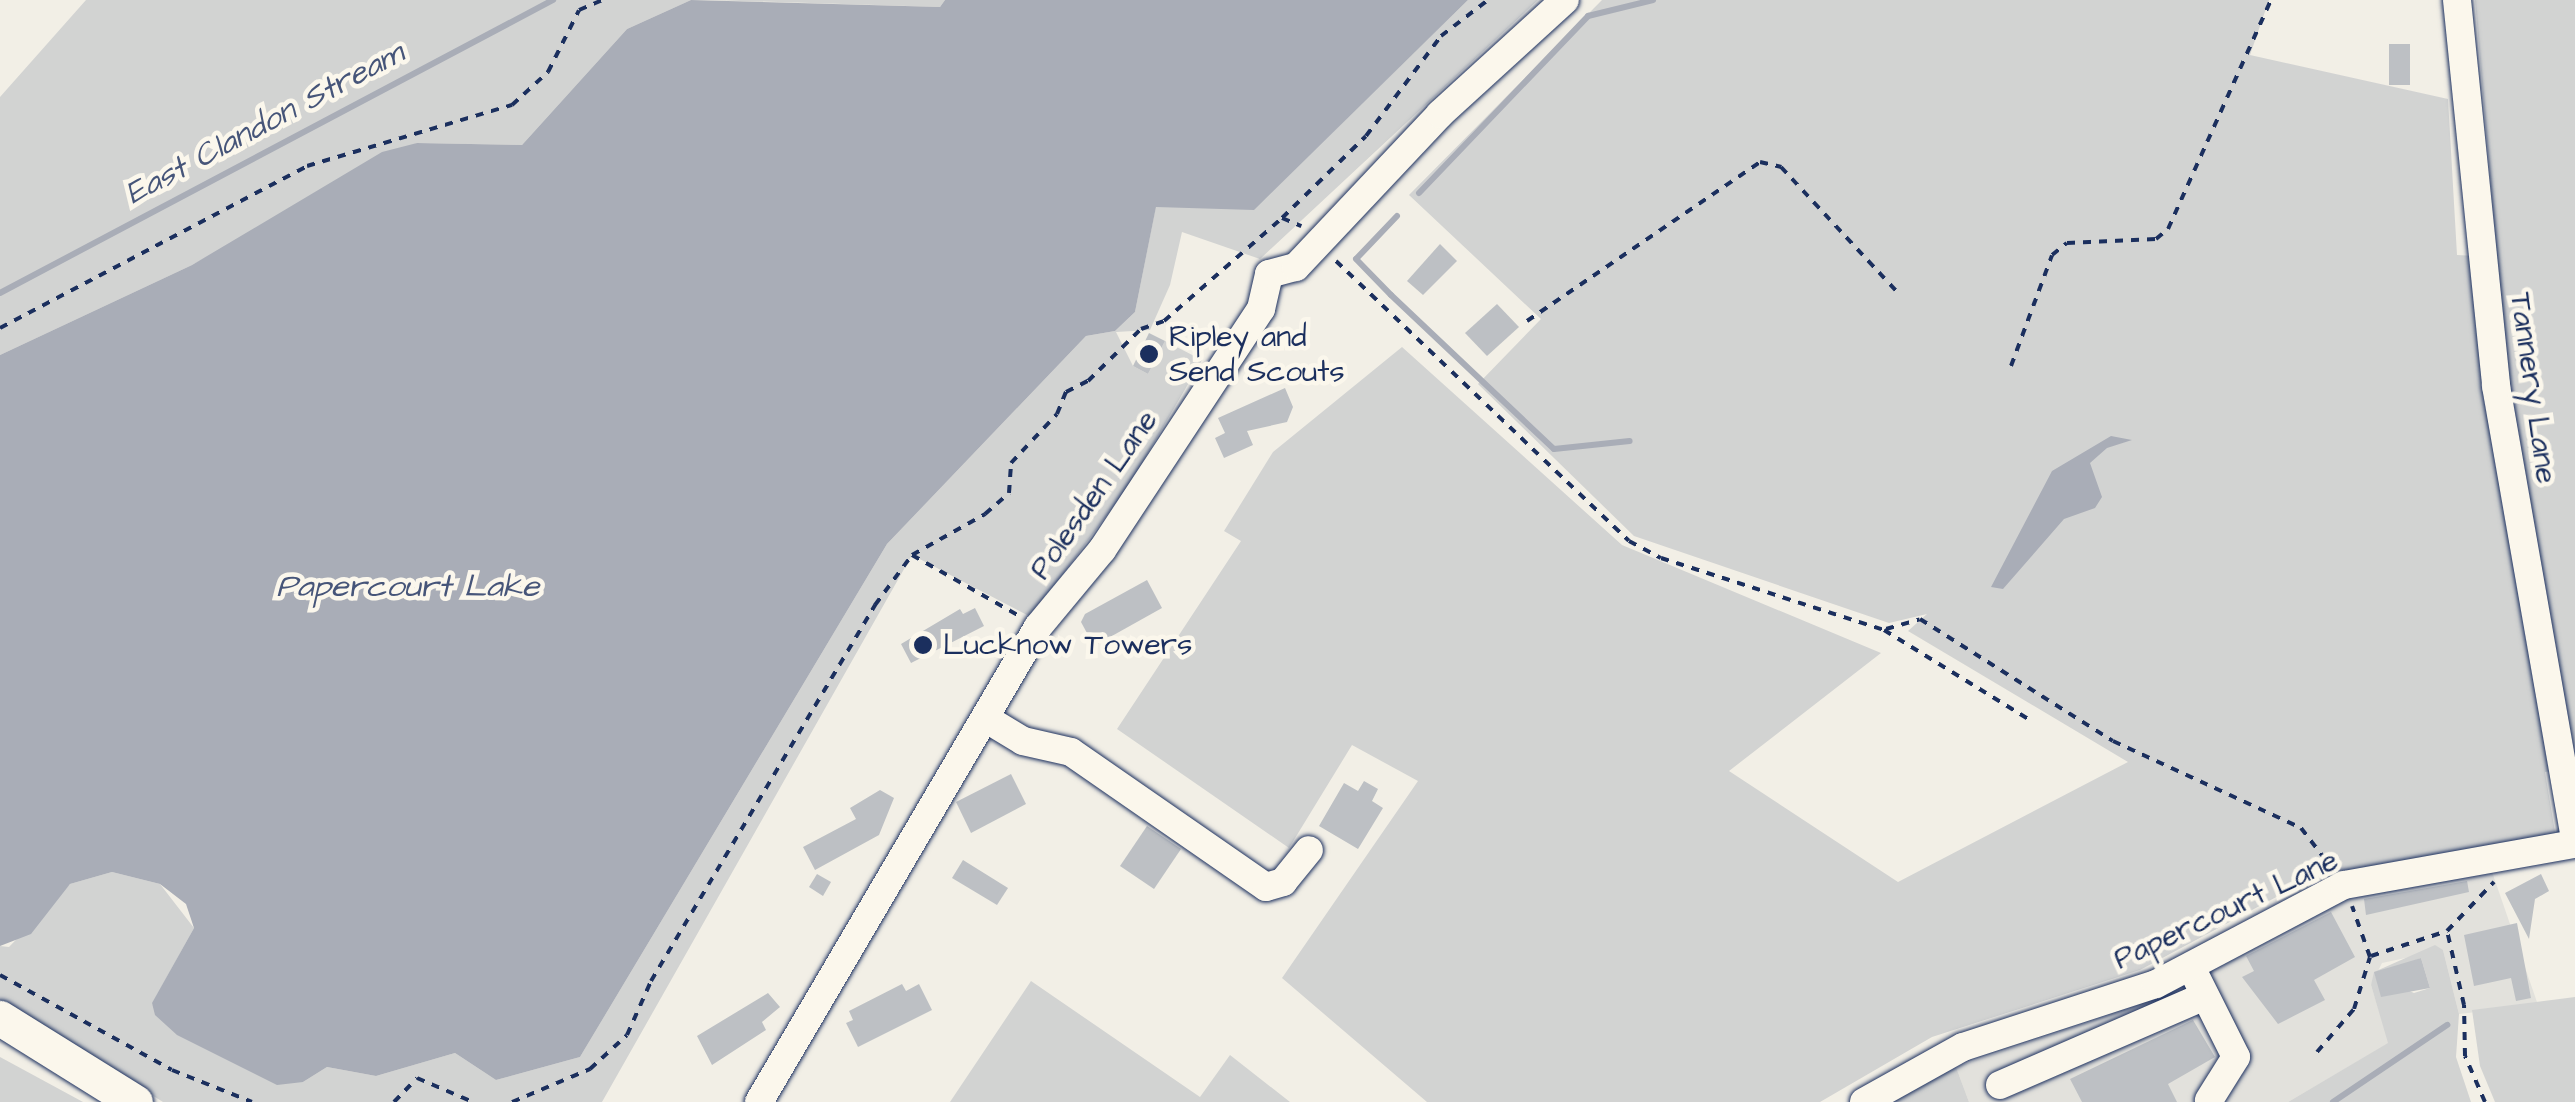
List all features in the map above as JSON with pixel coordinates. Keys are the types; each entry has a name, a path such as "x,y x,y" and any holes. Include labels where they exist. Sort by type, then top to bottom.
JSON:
{"main road":[{"path":"0,1018 135,1102"}],"street":[{"name":"Polesden Lane","path":"759,1102 1038,627 1102,550 1251,325 1265,301 1258,273 1296,267 1440,114 1564,0"},
{"name":"Tannery Lane","path":"2458,0 2496,386 2575,842"},
{"path":"984,718 1023,742 1071,752 1266,887 1283,882 1309,850"},
{"name":"Papercourt Lane","path":"1864,1102 1963,1046 2191,968 2344,885 2575,842"},
{"path":"2191,968 2236,1057 2209,1100"},
{"path":"2000,1084 2205,996"}],"path":[{"path":"0,328 307,166 512,104 548,72 579,10 602,0"},
{"path":"512,1102 590,1069 627,1034 651,981 875,605 912,555 985,514 1009,492 1011,463 1057,414 1066,392 1088,381 1141,328 1164,320 1282,218 1366,136 1440,36 1488,0"},
{"path":"2011,366 2052,256 2067,244 2156,239 2168,230 2271,0"},
{"path":"1527,320 1760,162 1781,166 1899,294"},
{"path":"1326,234 1337,266 1629,541 1661,558 1884,630 2028,719"},
{"path":"912,555 1038,627"},
{"path":"1884,630 1920,619 2113,741 2301,828 2344,885 2370,957 2354,1009 2317,1052"},
{"path":"2370,957 2447,930 2491,890 2504,856"},
{"path":"2447,930 2464,1004 2465,1056 2484,1102"},
{"path":"0,975 172,1070 252,1102"},
{"path":"394,1102 417,1078 472,1102"}],"shaded area":[{"path":"86,0 691,0 627,29 522,145 417,143 192,265 0,355 0,97"},
{"path":"710,0 945,0 940,7"},
{"path":"1468,0 1538,0 1260,259 1182,232 1170,285 1150,330 1116,332 1133,366 1148,374 1165,341 1202,360 1130,484 1031,617 912,555 602,1102 163,1102 0,1000 0,946 9,947 70,884 112,872 160,884 194,928 152,1004 303,1082 327,1067 376,1076 455,1053 496,1080 580,1057 887,544 1086,336 1115,331 1135,312 1156,206 1254,209"},
{"path":"1602,0 2269,0 2250,55 2448,99 2457,255 2497,257 2475,0 2575,0 2575,789 2571,768 2545,772 2556,838 2312,878 2140,970 1932,1037 1820,1102 1427,1102 1282,978 1418,781 1352,745 1289,848 1117,729 1241,541 1224,531 1273,452 1402,347 1622,545 1881,653 1729,771 1898,882 2128,762 1908,631 1927,614 1889,623 1634,536 1478,384 1541,319 1409,195"},
{"path":"2491,869 2538,1005 2459,1014 2443,950 2382,963 2371,985 2389,1043 2288,1102 1969,1102 1956,1067 2136,1006 2333,901"},
{"path":"2435,945 2443,950 2459,1014 2456,1057 2471,1102 2288,1102 2388,1043 2371,985 2374,972","holes":["2421,958 2430,988 2414,993 2375,976"]},
{"path":"1031,981 1200,1097 1230,1055 1290,1102 950,1102"},
{"path":"2575,997 2575,1102 2495,1102 2480,1066 2472,1010"},
{"path":"0,1057 83,1102 0,1102"},
{"path":"1956,1067 1969,1102 1893,1102"}],"water":[{"name":"Papercourt Lake","path":"691,0 940,7 945,0 1468,0 1254,210 1156,207 1135,312 1115,331 1086,336 887,544 580,1057 496,1080 455,1053 376,1076 327,1067 303,1082 277,1085 177,1035 155,1015 152,1003 194,928 186,904 160,884 112,872 70,884 31,934 0,946 0,355 192,265 382,152 417,143 522,145 627,29"},
{"path":"2111,436 2132,440 2107,448 2090,463 2102,497 2095,508 2064,519 2003,589 1991,587 2052,471"}],"building":[{"path":"2389,44 2410,44 2410,85 2389,85"},
{"path":"1440,244 1457,261 1423,295 1407,281"},
{"path":"1497,304 1519,327 1487,356 1465,333"},
{"name":"Ripley and Send Scouts","path":"1149,333 1165,341 1148,374 1133,366"},
{"path":"1285,388 1293,407 1287,422 1247,431 1253,445 1224,458 1215,438 1225,433 1218,418"},
{"path":"1147,580 1162,608 1094,646 1081,622 1085,614"},
{"path":"975,608 984,626 911,663 901,644 960,609 963,614"},
{"path":"1011,774 1026,804 971,833 956,802"},
{"path":"1364,781 1378,789 1372,801 1383,808 1358,849 1319,826 1344,783 1358,791"},
{"path":"880,790 894,798 879,835 815,870 803,847 856,819 850,808"},
{"path":"1147,826 1181,849 1154,889 1120,866"},
{"path":"963,860 1008,888 997,905 952,878"},
{"path":"817,874 831,882 823,896 809,887"},
{"path":"2541,874 2549,891 2535,899 2529,939 2505,893"},
{"path":"2467,881 2469,892 2366,915 2364,899"},
{"path":"2331,912 2355,957 2314,980 2325,1000 2278,1024 2242,977 2254,971 2246,956"},
{"path":"2517,923 2531,998 2516,1001 2511,978 2474,986 2464,935"},
{"path":"2421,958 2430,988 2381,997 2374,972"},
{"path":"902,984 906,991 919,984 932,1010 858,1047 846,1023 853,1020 849,1011"},
{"path":"768,993 780,1007 762,1022 766,1030 712,1065 697,1036"},
{"path":"2193,1020 2215,1057 2168,1084 2177,1102 2082,1102 2070,1079"}],"waterway":[{"name":"East Clandon Stream","path":"0,293 553,0"},
{"path":"1419,193 1588,16 1653,0"},
{"path":"1397,216 1356,259 1391,295 1554,449 1630,441"},
{"path":"2333,1102 2447,1025"}],"place":[{"name":"Ripley and Send Scouts","path":"1149,354"},
{"name":"Lucknow Towers","path":"923,645"}]}
